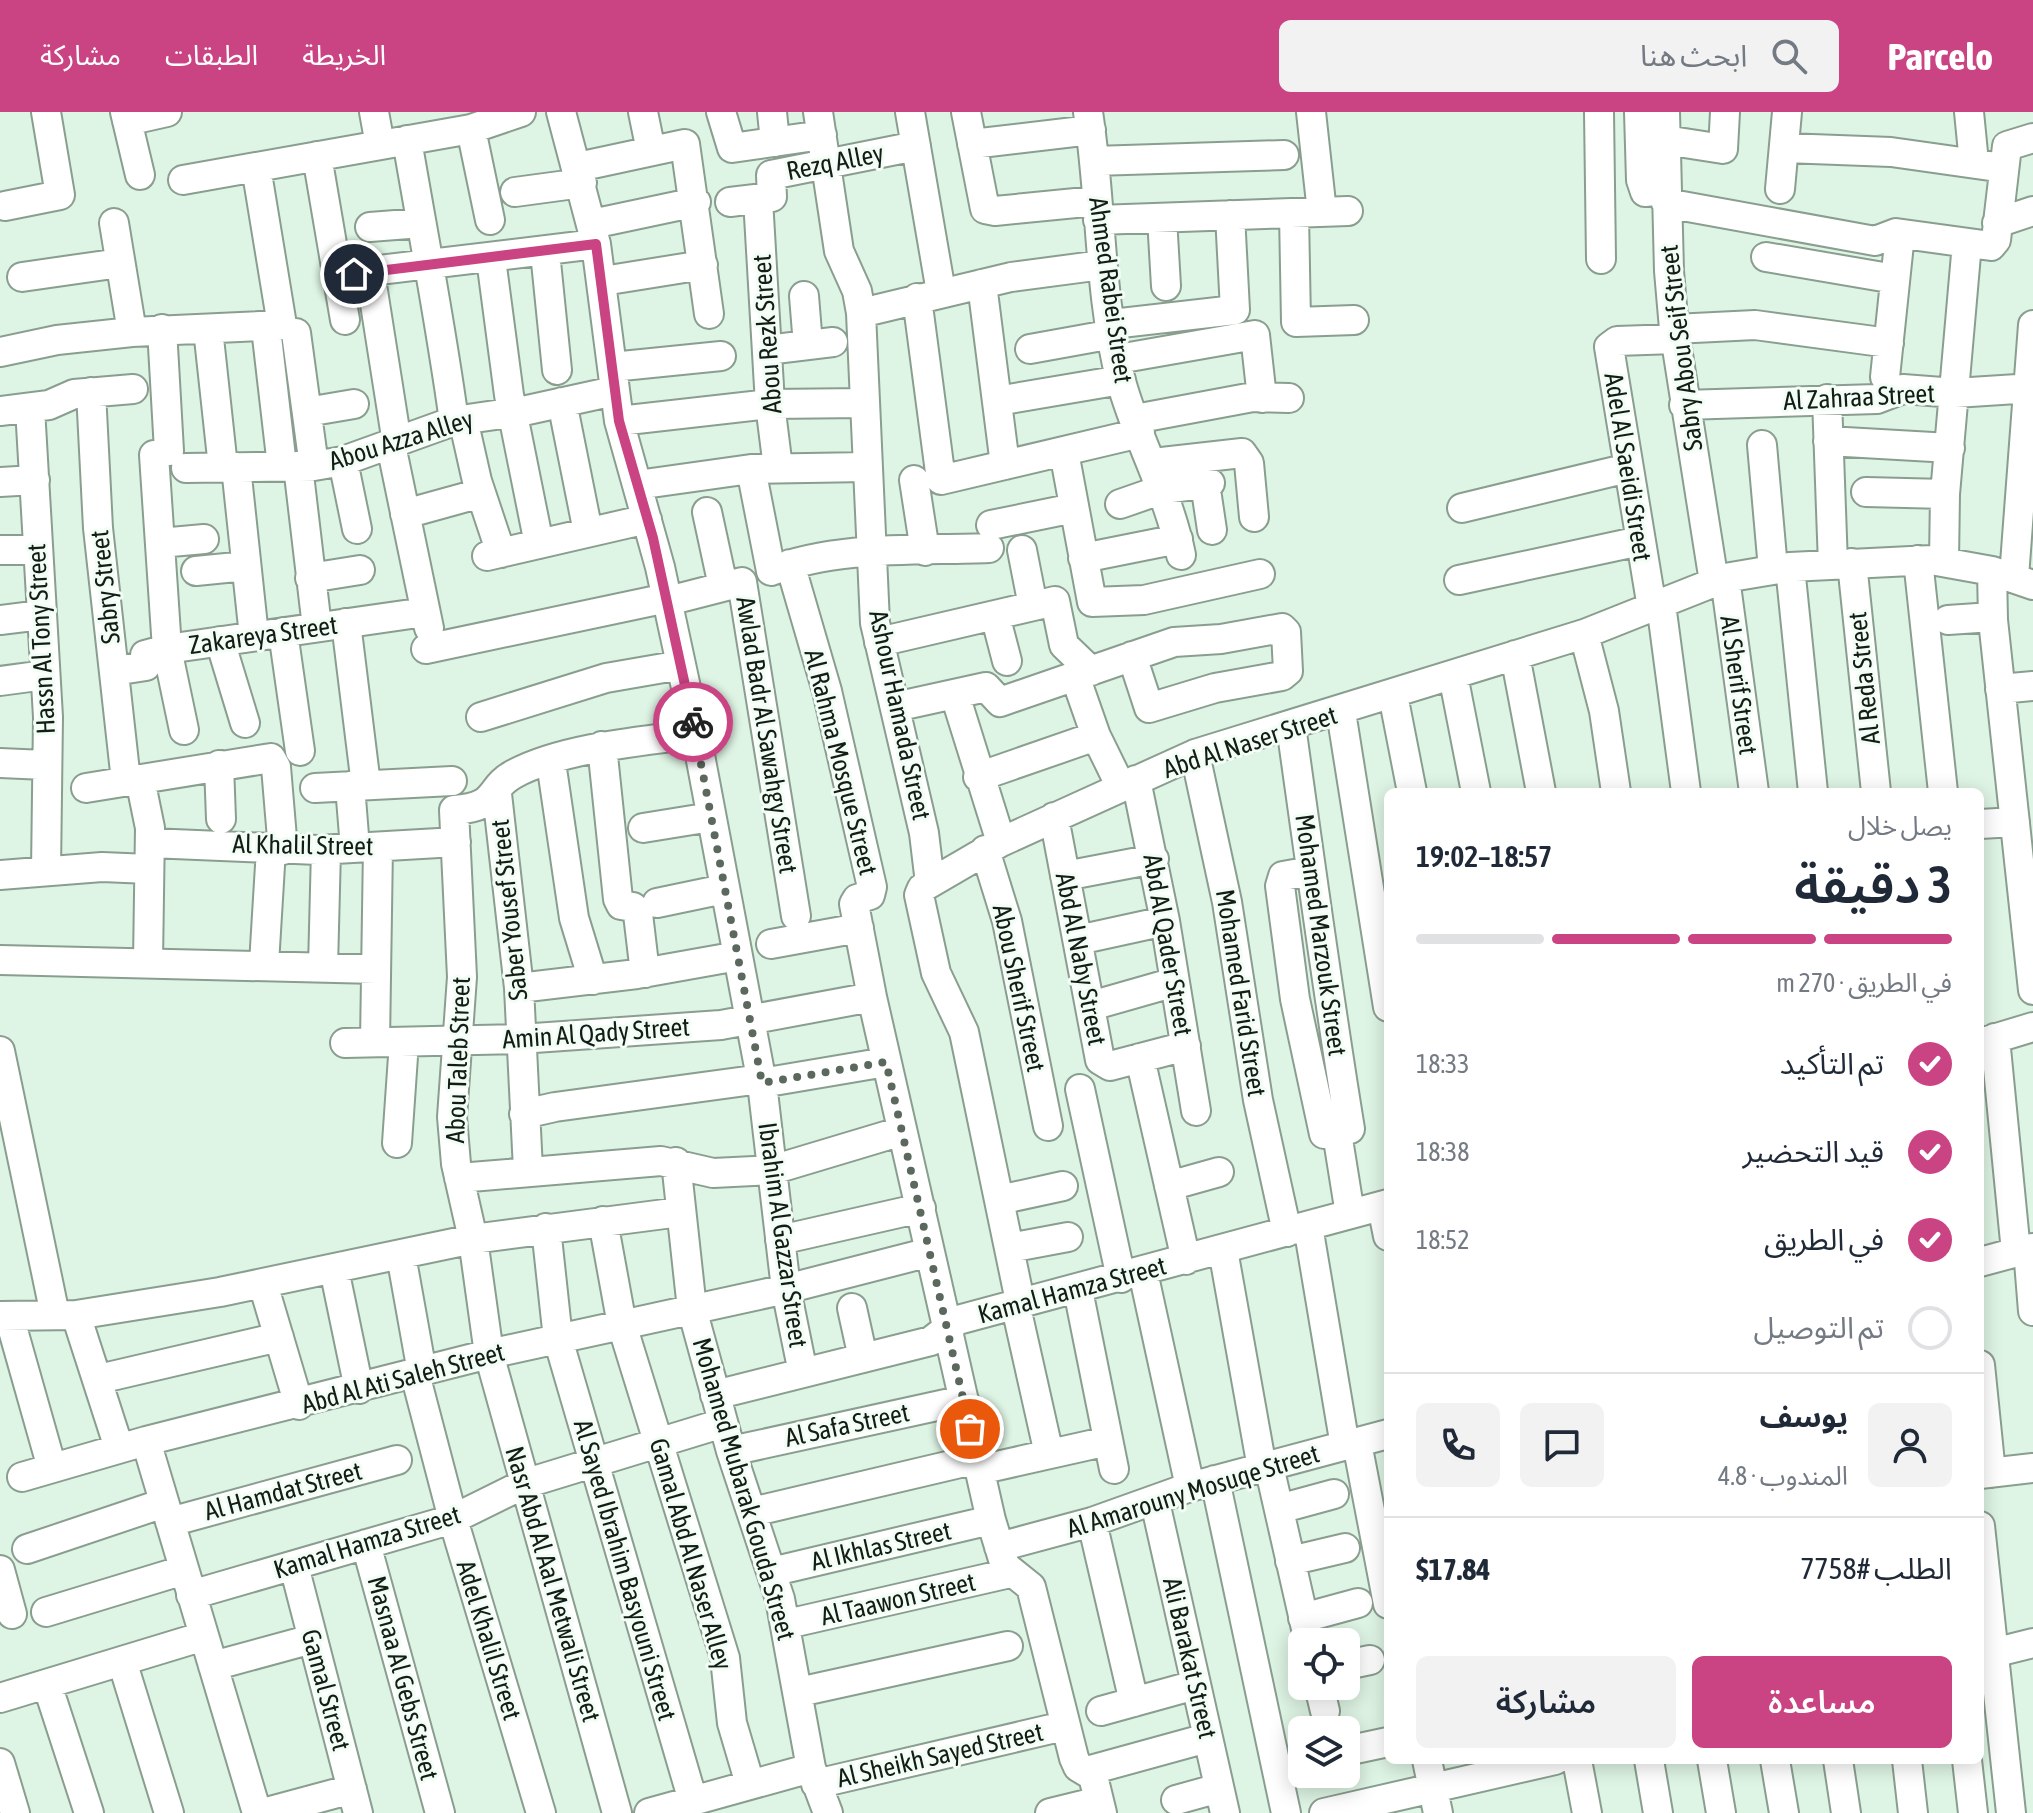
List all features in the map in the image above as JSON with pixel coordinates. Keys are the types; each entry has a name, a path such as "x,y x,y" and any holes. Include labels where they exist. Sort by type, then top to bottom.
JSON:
{"street":[{"path":"5,206 60,195 46,112"},
{"path":"140,175 126,117 167,112"},
{"path":"374,112 394,143 421,223 458,420 481,493 494,554 647,519"},
{"name":"Ibrahim Al Gazzar Street","path":"562,112 580,175 603,281 619,421 667,600 696,734 762,1081 786,1289 803,1373"},
{"path":"643,112 651,151"},
{"path":"721,112 732,148 775,142 820,123"},
{"path":"772,112 775,142"},
{"path":"910,112 916,146 929,295 941,480 1064,452 1138,426 1275,398 1255,335 1116,349 1030,349"},
{"path":"966,112 985,209 1097,210 1162,218 1321,212"},
{"path":"1311,112 1321,212 1296,322 1354,320"},
{"path":"1599,112 1601,259"},
{"path":"1639,112 1658,191"},
{"path":"1665,126 1723,149 1725,112"},
{"path":"1780,189 1787,112"},
{"path":"1969,112 1974,163"},
{"path":"183,180 394,143 437,124 495,119 490,220"},
{"path":"972,144 1089,121"},
{"name":"Ahmed Rabei Street","path":"1083,558 1180,547 1158,476 1138,426 1116,349 1102,265 1089,121"},
{"name":"Ashour Hamada Street","path":"820,123 839,251 857,291 861,313 866,387 863,403 879,642 924,833 930,883 920,890 919,895 941,986 964,1032 1049,1454"},
{"name":"Sabry Abou Seif Street","path":"1665,126 1658,191 1675,334 1684,405 1719,580"},
{"path":"1600,183 1658,191 1875,241 1900,234 1994,244 2009,144 2033,138"},
{"path":"515,192 580,175 651,151 685,144 696,202 709,314"},
{"name":"Rezq Alley","path":"730,202 772,196 770,175 916,146"},
{"path":"1785,148 1891,152 2004,168"},
{"path":"1094,161 1284,155"},
{"path":"317,156 345,320"},
{"path":"0,352 57,340 132,332 266,328 282,323 256,167"},
{"name":"Abou Rezk Street","path":"758,199 770,404 764,468"},
{"path":"337,275 545,252 696,202"},
{"path":"1997,223 2033,211"},
{"path":"997,401 1116,349 1234,311 1230,215"},
{"path":"1162,218 1166,286"},
{"path":"114,223 132,332"},
{"path":"370,227 421,223"},
{"path":"1885,377 1900,234"},
{"path":"1943,788 1931,561 1945,494 1967,243"},
{"path":"545,252 557,370"},
{"path":"1766,257 1895,279"},
{"path":"491,259 513,411 539,544"},
{"path":"22,277 120,263"},
{"path":"603,281 703,265"},
{"path":"861,313 982,284 1102,265"},
{"path":"370,272 405,514 425,612"},
{"path":"982,284 1005,465"},
{"path":"767,350 821,344 804,296"},
{"path":"1675,334 1755,325 1889,343"},
{"path":"2033,325 2031,389 2013,578 1992,617 2000,689 2021,761 2021,832 2033,990"},
{"path":"266,328 298,466 317,627"},
{"path":"162,329 170,458 160,543 167,649 184,730"},
{"path":"208,329 246,566 254,636"},
{"path":"296,333 307,412 298,466"},
{"name":"Adel Al Saeidi Street","path":"1675,334 1617,341 1609,347 1640,541 1656,606 1685,788"},
{"name":"Abou Azza Alley","path":"170,458 229,467 298,466 343,461 458,420 562,402 613,379 721,356"},
{"path":"0,411 30,408 91,392 133,389"},
{"name":"Al Zahraa Street","path":"1684,405 1877,399 1903,389 1955,393 2031,389"},
{"name":"Sabry Street","path":"91,392 98,528 114,671 133,780 148,804 148,961"},
{"name":"Al Reda Street","path":"1827,399 1828,441 1842,564 1875,788"},
{"path":"562,402 588,532"},
{"path":"619,421 770,404 863,403"},
{"path":"307,412 354,404"},
{"name":"Hassn Al Tony Street","path":"30,408 45,675 46,871"},
{"path":"1828,441 1950,448"},
{"path":"1762,445 1812,788"},
{"path":"1064,452 1090,598 1096,604 1144,600 1260,574"},
{"path":"1120,504 1158,476 1242,453 1249,463 1254,517"},
{"path":"343,461 357,529"},
{"path":"637,485 764,468 867,467"},
{"name":"Al Rahma Mosque Street","path":"764,468 781,567 827,691 872,887 870,895 855,901 859,928 886,1062 991,1520 1010,1573 1031,1587 1075,1763 1095,1780 1100,1807"},
{"path":"1462,508 1628,468"},
{"path":"1158,476 1207,483 1212,530"},
{"path":"0,482 35,480"},
{"path":"914,480 925,551"},
{"path":"1866,492 1945,494"},
{"path":"405,514 481,493"},
{"path":"781,567 875,553 925,551 990,537 1074,508"},
{"path":"707,512 723,586"},
{"path":"160,543 204,539"},
{"path":"1459,580 1640,541"},
{"path":"0,550 37,550"},
{"path":"1022,550 1033,606"},
{"name":"Abd Al Naser Street","path":"930,883 993,846 1195,754 1341,712 1584,634 1719,580 1782,568 1931,561 2013,578"},
{"path":"196,571 246,566"},
{"path":"310,578 360,570"},
{"name":"Al Sherif Street","path":"1719,580 1753,788"},
{"name":"Awlad Badr Al Sawahgy Street","path":"425,612 430,649 742,582 796,916"},
{"path":"879,642 1057,602 1064,645 1083,673"},
{"name":"Zakareya Street","path":"114,671 146,666 145,655 167,649 425,612"},
{"path":"0,620 41,615"},
{"path":"995,615 1007,661"},
{"path":"1948,620 1992,617"},
{"path":"346,623 376,969 375,1042"},
{"path":"895,707 986,687 996,702 1000,702 1132,656 1180,641 1221,639 1282,628 1286,632 1285,675 1215,688 1149,708 1132,656"},
{"path":"283,632 300,751"},
{"path":"1584,634 1604,711 1615,788"},
{"path":"220,641 245,723"},
{"path":"1515,655 1540,788"},
{"path":"481,717 606,678 681,665"},
{"name":"Abd Al Qader Street","path":"1083,673 1096,736 1128,783 1154,859 1196,1111"},
{"path":"0,681 45,675"},
{"path":"1453,675 1475,788"},
{"path":"2000,689 2033,686"},
{"name":"Abou Sherif Street","path":"955,695 993,846 1048,1126"},
{"path":"1393,695 1411,788"},
{"path":"1341,712 1384,982"},
{"name":"Mohamed Marzouk Street","path":"1291,726 1311,871 1287,873 1280,886 1295,999 1320,1130 1324,1134 1337,1133 1350,1214"},
{"path":"497,794 514,774 602,746 696,734"},
{"path":"978,777 1096,736"},
{"path":"602,746 618,899 621,905 633,907 638,914 645,973"},
{"name":"Mohamed Farid Street","path":"1195,754 1227,902 1258,1100 1297,1229 1384,1587"},
{"path":"86,788 266,758 275,762 277,849 264,964"},
{"path":"551,762 574,918 593,980"},
{"path":"0,763 45,765"},
{"path":"219,765 221,819"},
{"path":"315,788 452,781"},
{"name":"Abou Taleb Street","path":"489,1354 473,1239 459,1178 452,1117 462,977 454,810 470,809 497,794"},
{"name":"Saber Yousef Street","path":"497,794 519,988 528,1170"},
{"path":"643,828 711,817"},
{"name":"Abd Al Naby Street","path":"1054,817 1102,1062 1110,1066 1186,1046"},
{"path":"1984,825 2021,832"},
{"name":"Al Khalil Street","path":"0,875 102,867 149,856 456,842"},
{"path":"323,967 326,850"},
{"path":"1065,876 1154,859"},
{"path":"657,903 724,889"},
{"path":"1078,940 1165,921"},
{"path":"771,944 859,928"},
{"path":"519,988 645,973 738,956"},
{"path":"0,960 148,961 376,969"},
{"path":"1091,1006 1175,982"},
{"name":"Amin Al Qady Street","path":"345,1043 520,1039 750,1020 872,997"},
{"path":"2033,1027 1988,1040 2026,1250 2033,1311"},
{"path":"397,1143 404,1042"},
{"path":"0,1051 66,1315 167,1512 257,1813"},
{"path":"1140,1058 1186,1260"},
{"path":"524,1114 555,1107 886,1062"},
{"path":"1080,1089 1132,1275 1202,1484 1286,1813"},
{"path":"459,1178 528,1170 676,1162 713,1173 772,1170 902,1131"},
{"name":"Mohamed Mubarak Gouda Street","path":"676,1162 692,1309 731,1451 787,1624 813,1776 828,1813"},
{"path":"1169,1186 1219,1172"},
{"path":"999,1200 1063,1186"},
{"name":"Kamal Hamza Street","path":"715,1395 931,1341 958,1320 1384,1205"},
{"path":"780,1240 921,1208"},
{"path":"52,1468 4,1316 66,1315 263,1284 473,1239 680,1212"},
{"name":"Gamal Abd Al Naser Alley","path":"603,1221 622,1325 725,1658 732,1723 750,1784"},
{"name":"Al Sayed Ibrahim Basyouni Street","path":"546,1228 558,1339 693,1801"},
{"path":"1009,1248 1068,1237"},
{"path":"1223,1250 1266,1467 1279,1509 1306,1628"},
{"path":"1984,1261 2026,1250"},
{"name":"Abd Al Ati Saleh Street","path":"22,1477 132,1445 299,1405 489,1354 786,1289 930,1252"},
{"name":"Adel Khalil Street","path":"401,1255 419,1373 453,1519 541,1813"},
{"path":"334,1269 359,1389"},
{"path":"263,1284 299,1405"},
{"path":"752,1512 978,1465 1049,1454 1111,1455 1078,1290"},
{"path":"852,1308 863,1358"},
{"path":"99,1379 279,1337"},
{"name":"Nasr Abd Al Aal Metwali Street","path":"489,1354 617,1813"},
{"name":"Al Safa Street","path":"731,1451 964,1400"},
{"name":"Kamal Hamza Street","path":"46,1612 188,1582 294,1566 453,1519 524,1484 723,1423"},
{"name":"Al Amarouny Mosuqe Street","path":"999,1547 1092,1522 1202,1484 1384,1435"},
{"path":"1984,1451 1985,1473 2033,1468"},
{"name":"Al Hamdat Street","path":"27,1549 167,1512 397,1460"},
{"path":"1279,1509 1334,1494"},
{"name":"Ali Barakat Street","path":"1155,1502 1222,1801"},
{"name":"Al Ikhlas Street","path":"771,1572 991,1520"},
{"path":"1092,1522 1134,1702"},
{"name":"Masnaa Al Gebs Street","path":"366,1544 440,1813"},
{"path":"1290,1561 1345,1548"},
{"path":"1984,1565 2011,1813"},
{"name":"Gamal Street","path":"294,1566 355,1801"},
{"path":"0,1570 12,1614"},
{"name":"Al Taawon Street","path":"787,1624 1010,1573"},
{"path":"1310,1628 1358,1603"},
{"path":"0,1698 204,1636"},
{"path":"213,1666 312,1639"},
{"path":"1993,1653 2033,1643"},
{"path":"799,1692 1008,1646"},
{"path":"122,1661 169,1813"},
{"path":"47,1684 89,1813"},
{"path":"1101,1711 1195,1685"},
{"name":"Al Sheikh Sayed Street","path":"649,1813 693,1801 725,1803 750,1784 813,1776 1064,1726"},
{"path":"1087,1771 1207,1738"},
{"path":"1360,1748 1384,1743"},
{"path":"0,1763 15,1813"},
{"path":"1428,1764 1435,1800"},
{"path":"1324,1813 1435,1800 1543,1764"},
{"path":"1578,1764 1587,1813"},
{"path":"1650,1764 1658,1813"},
{"path":"1713,1764 1721,1813"},
{"path":"1776,1764 1784,1813"},
{"path":"1839,1764 1846,1813"},
{"path":"1907,1764 1913,1813"},
{"path":"1967,1764 1973,1813"},
{"path":"1176,1800 1222,1801"},
{"path":"263,1813 355,1801"},
{"path":"1050,1813 1100,1807"}],"way so far":[{"path":"693,722 762,1083 886,1062 970,1429"}],"route":[{"path":"354,274 596,244 619,421 653,538 693,722"}]}
